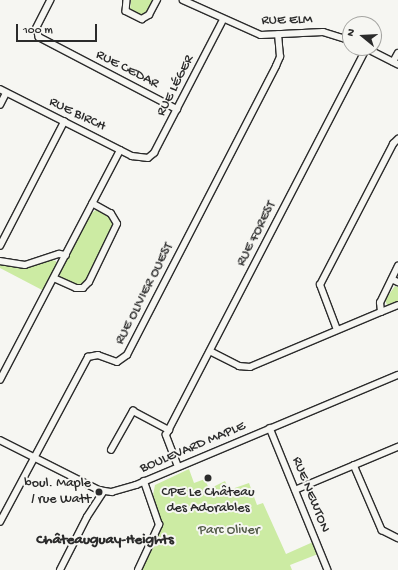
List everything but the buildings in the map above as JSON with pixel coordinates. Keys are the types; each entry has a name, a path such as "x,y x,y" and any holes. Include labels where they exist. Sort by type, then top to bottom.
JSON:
{"street":[{"name":"RUE CEDAR","path":"51,0 37,28 39,37 177,109"},
{"path":"127,0 126,11 142,19 150,15 157,0"},
{"name":"RUE ELM","path":"183,0 223,20 257,34 278,35 323,32 342,38"},
{"name":"RUE LÉGER","path":"145,159 154,153 223,20"},
{"name":"RUE OLIVIER OUEST","path":"0,522 88,357 98,354 118,362 127,355 276,66 280,57 278,35"},
{"path":"382,56 396,63 398,53"},
{"name":"RUE FOREST","path":"169,430 363,56"},
{"name":"RUE BIRCH","path":"0,89 120,150 145,159"},
{"path":"0,105 6,92"},
{"path":"0,246 64,122"},
{"path":"337,330 320,285 393,144 398,139"},
{"path":"0,380 120,150"},
{"path":"54,278 76,288 83,288 89,282 117,224 111,214 92,204"},
{"path":"0,261 25,265 59,254 66,255"},
{"path":"381,312 380,303 398,266"},
{"path":"392,279 398,282"},
{"path":"210,351 246,368 398,305"},
{"name":"BOULEVARD MAPLE","path":"103,492 121,491 144,482 398,375"},
{"path":"111,450 133,411 169,430 166,438 178,467"},
{"name":"RUE NEWTON","path":"270,428 328,570"},
{"path":"0,440 103,492 87,516 60,570"},
{"path":"295,490 398,447"},
{"path":"354,465 382,530 398,538"},
{"path":"138,570 159,525 144,482"}],"green space":[{"path":"131,0 154,0 147,14 142,16 130,10"},
{"path":"96,210 112,219 113,230 86,281 80,285 74,284 60,277 60,272 90,214"},
{"path":"51,260 56,261 57,265 44,291 0,268 0,263 18,268"},
{"path":"395,286 398,287 398,301 387,305 385,300"},
{"name":"Parc Oliver","path":"189,469 194,483 205,479 209,489 225,481 229,490 249,483 257,505 263,503 286,554 313,542 318,554 290,565 292,570 141,570 162,526 153,495 155,485"}],"place":[{"name":"CPE Le Château des Adorables","path":"208,478"},
{"name":"boul. Maple / rue Watt","path":"99,492"}],"district":[{"name":"Châteauguay-Heights","path":"105,541"}]}
